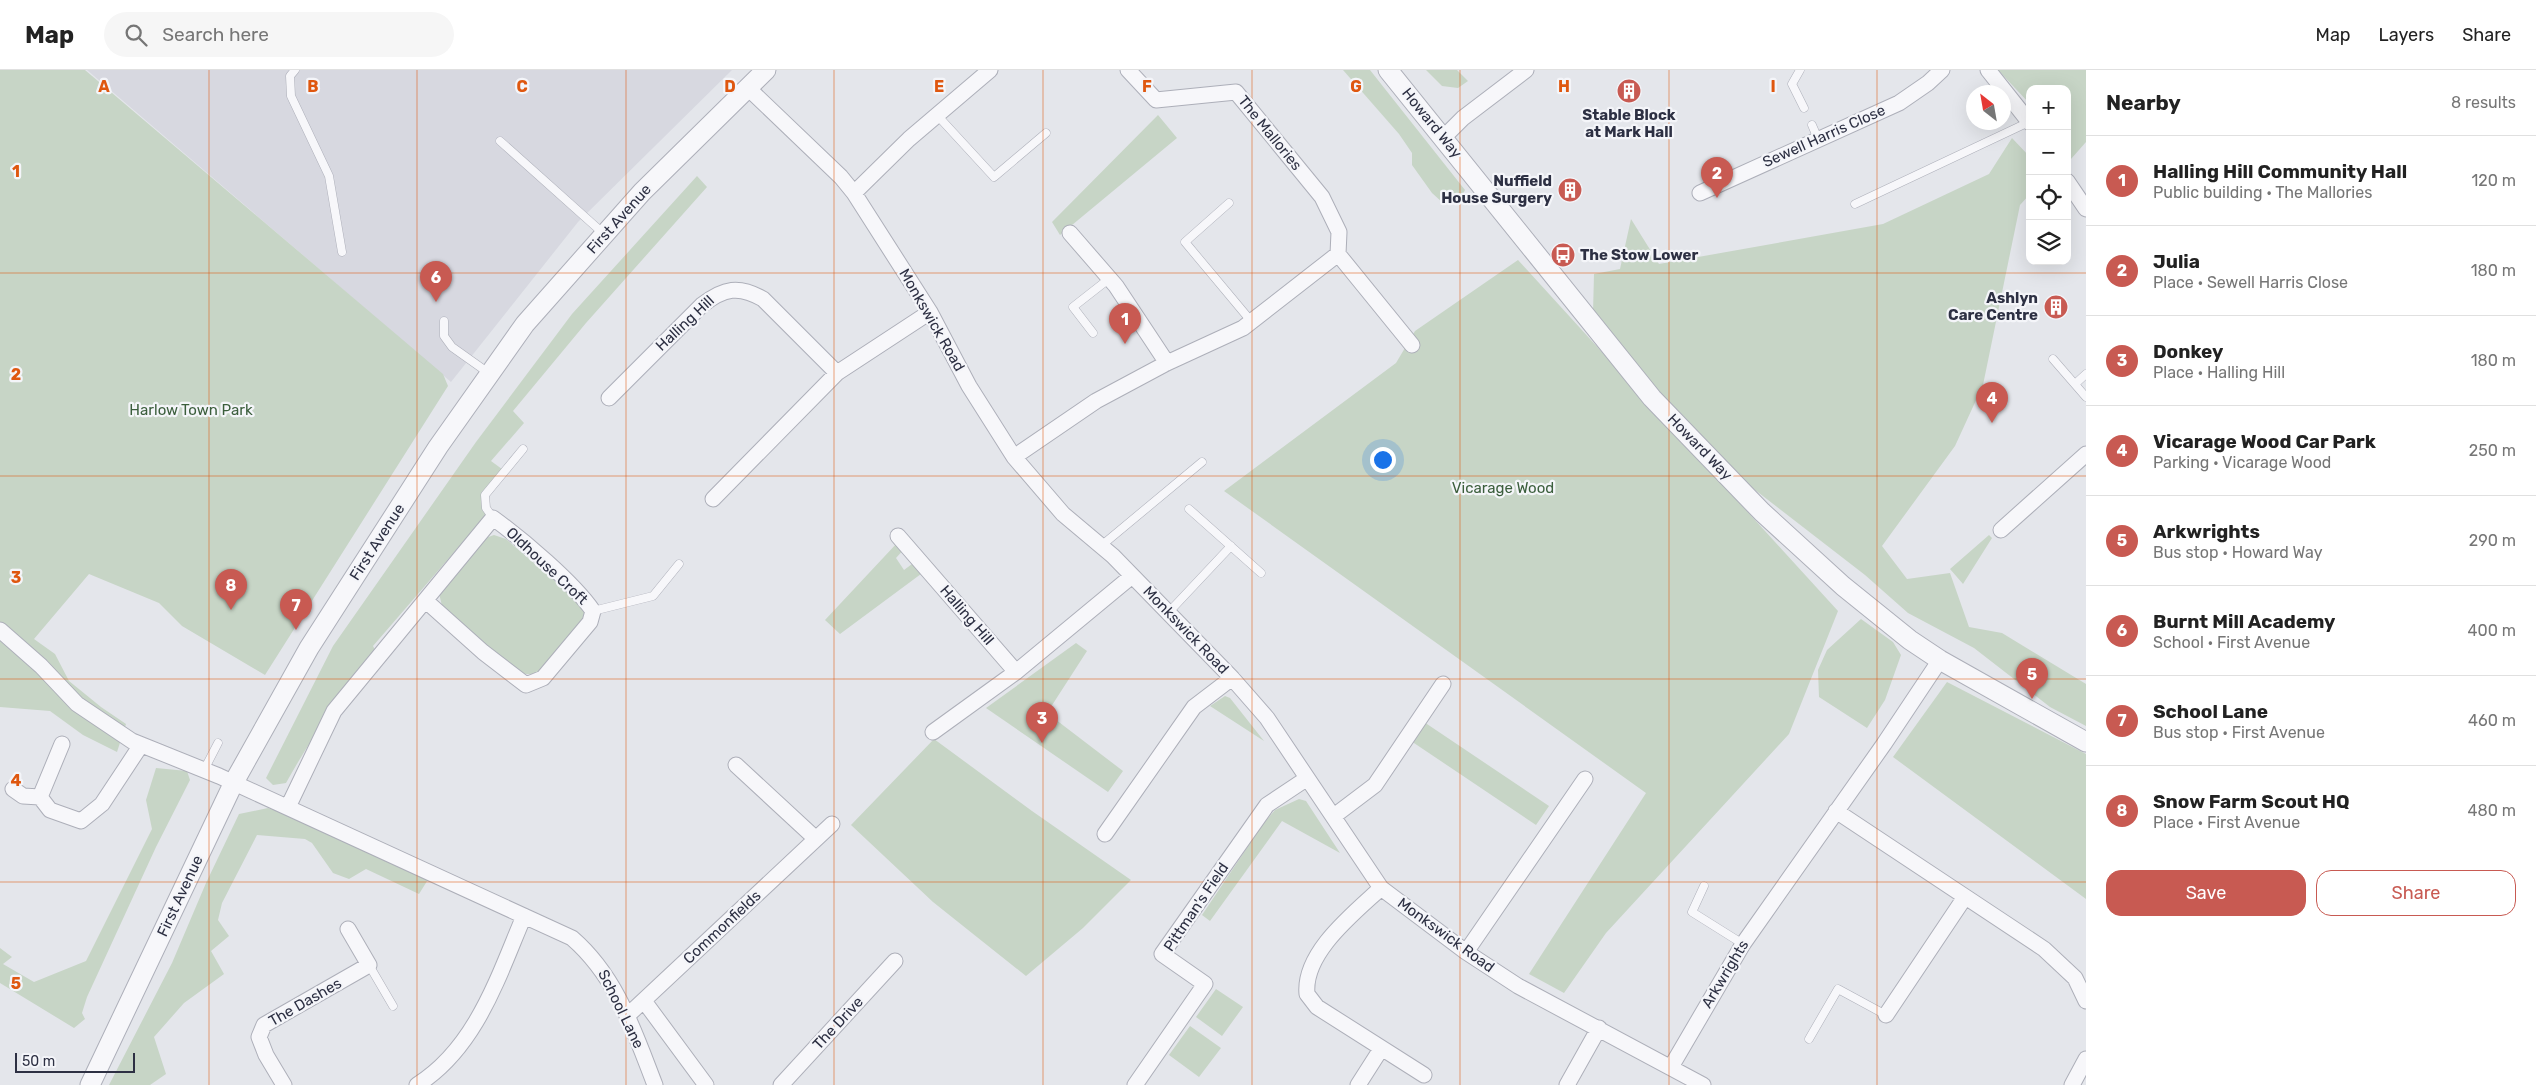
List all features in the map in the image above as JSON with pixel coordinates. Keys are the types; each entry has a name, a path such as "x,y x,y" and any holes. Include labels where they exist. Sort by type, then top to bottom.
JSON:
{"street":[{"name":"First Avenue","path":"90,1085 234,782 309,648 438,447 525,324 642,192 766,70"},
{"path":"854,193 937,115 990,70"},
{"name":"The Mallories","path":"1128,70 1156,100 1236,92 1322,197 1339,232 1338,254"},
{"name":"Howard Way","path":"1388,70 1444,136 1652,398 1762,512 1843,586 1940,660 2086,742"},
{"path":"1444,136 1485,100 1518,78 1526,70"},
{"name":"Sewell Harris Close","path":"1700,193 1898,103 1928,83 1942,70"},
{"path":"1988,70 2026,119"},
{"name":"Monkswick Road","path":"748,88 835,171 854,193 930,312 969,386 1014,457 1063,514 1101,546 1132,576 1232,678 1268,719 1306,779 1334,816 1381,888 1466,952 1518,986 1703,1085"},
{"path":"2071,187 2086,209"},
{"path":"1070,233 1110,278 1167,363"},
{"path":"1014,457 1096,401 1167,363 1243,328 1338,254 1412,345"},
{"name":"Halling Hill","path":"609,398 702,304 717,293 731,290 749,291 763,299 837,373"},
{"path":"713,499 837,373 930,312"},
{"path":"2001,530 2084,460"},
{"name":"Oldhouse Croft","path":"288,807 334,711 493,518 542,560 587,602 593,611 590,622 543,678 526,685 483,652 426,601"},
{"name":"Halling Hill","path":"898,536 1016,672"},
{"path":"933,732 1016,672 1132,576"},
{"name":"School Lane","path":"0,630 41,666 77,704 132,741 234,782 572,938 590,954 605,972 628,1016 655,1085"},
{"name":"Arkwrights","path":"1671,1067 1743,944 1940,660"},
{"path":"1105,834 1194,707 1232,678"},
{"path":"1334,816 1375,785 1443,684"},
{"path":"40,797 62,744"},
{"path":"13,789 23,796 40,797 50,810 81,821 102,804 141,745"},
{"path":"736,765 816,839"},
{"path":"1466,952 1585,778"},
{"name":"Pittman's Field","path":"1135,1085 1205,984 1162,954 1267,805 1306,779"},
{"path":"1836,811 2044,949 2075,978 2086,1001"},
{"name":"Commonfields","path":"628,1016 832,824"},
{"path":"1381,888 1334,932 1309,971 1306,985 1307,994 1317,1007 1424,1075"},
{"path":"1886,1015 1965,897"},
{"path":"417,1085 434,1080 461,1046 485,1006 524,916"},
{"path":"348,929 369,965"},
{"name":"The Drive","path":"781,1085 895,961"},
{"name":"The Dashes","path":"284,1085 266,1055 259,1037 264,1025 369,965"},
{"path":"644,1001 706,1085"},
{"path":"1567,1085 1599,1028"},
{"path":"1358,1085 1381,1049"},
{"path":"2072,1085 2086,1059"}],"lane":[{"path":"295,70 290,76 291,96 329,176 342,252"},
{"path":"1800,70 1792,84 1804,108"},
{"path":"937,115 994,177 1046,134"},
{"path":"1812,124 1818,139"},
{"path":"1855,204 2026,124"},
{"path":"500,141 604,234"},
{"path":"1229,203 1185,242 1251,321"},
{"path":"1093,333 1073,307 1110,278"},
{"path":"444,321 444,336 452,347 490,374"},
{"path":"2053,359 2086,397"},
{"path":"2075,384 2086,374"},
{"path":"493,518 486,508 485,495 523,449"},
{"path":"1101,546 1202,462"},
{"path":"1189,509 1261,573"},
{"path":"1168,613 1230,546"},
{"path":"593,611 653,596 679,564"},
{"path":"204,770 218,743"},
{"path":"1704,886 1692,912 1743,944"},
{"path":"369,965 393,1006"},
{"path":"1809,1039 1838,989 1886,1015"}],"shaded area":[{"path":"87,70 732,70 578,222 451,382"}],"green space":[{"name":"Harlow Town Park","path":"0,70 85,70 443,374 448,386 265,675 182,626 159,603 89,574 34,639 55,654 69,681 126,724 117,752 83,735 50,711 0,707"},
{"path":"1343,70 1370,70 1465,190 1458,204 1443,203 1432,193 1412,165 1412,153 1399,134"},
{"path":"1426,70 1457,70 1468,81 1458,88 1442,86"},
{"path":"1998,70 2086,70 2086,142 2071,159 2071,85 2026,85 2026,100"},
{"path":"1158,115 1177,138 1060,235 1052,222"},
{"path":"2012,138 2026,153 2026,198 2020,205 1983,385 1955,446 1882,546 1907,579 1950,573 1969,627 2002,633 2086,684 2086,726 2050,707 1974,648 1908,613 1865,575 1737,476 1650,385 1593,313 1594,274 1620,269 1631,219 1659,264 1883,224 1989,174"},
{"path":"697,176 707,187 586,323 513,411 524,423 491,461 506,472 488,495 488,513 373,646 376,652 328,715 286,783 273,785 266,778 333,646 476,442 572,314"},
{"name":"Vicarage Wood","path":"1518,260 1838,611 1789,734 1606,933 1564,993 1529,974 1646,793 1224,491 1396,363 1415,331"},
{"path":"494,535 506,539 576,599 585,613 583,626 544,672 534,675 519,673 451,616 442,606 438,589 480,540"},
{"path":"1989,535 1992,538 1963,584 1950,569"},
{"path":"898,542 905,548 896,558 904,570 916,561 925,571 840,634 825,620"},
{"path":"1861,619 1893,642 1901,655 1885,700 1867,728 1819,697 1818,670 1827,650"},
{"path":"1076,643 1087,651 1047,713 1123,771 1108,792 986,708"},
{"path":"1947,682 2086,754 2086,899 1893,757"},
{"path":"1225,696 1230,698 1264,741 1210,706"},
{"path":"1424,722 1549,806 1536,825 1411,741"},
{"path":"934,739 1032,811 1131,880 1083,928 1026,976 933,902 851,825"},
{"path":"156,768 187,771 190,780 156,847 87,997 82,1013 85,1019 74,1028 0,983 0,948 12,957 3,964 34,982 86,961 152,829 146,800"},
{"path":"1299,799 1306,801 1340,853 1282,821 1210,921 1202,915 1263,824 1275,810"},
{"path":"268,808 311,823 429,878 419,894 366,869 349,879 333,873 312,843 305,839 257,835 222,903 218,920 229,936 211,951 224,974 184,1003 154,1037 166,1074 150,1085 109,1085 172,963 206,883 239,814"},
{"path":"1216,989 1243,1007 1222,1036 1196,1017"},
{"path":"1190,1026 1221,1048 1199,1077 1169,1055"}],"place":[{"name":"Stable Block at Mark Hall","path":"1629,91"},
{"name":"Nuffield House Surgery","path":"1570,190"},
{"name":"Julia","path":"1717,198"},
{"name":"The Stow Lower","path":"1563,255"},
{"name":"Burnt Mill Academy","path":"436,302"},
{"name":"Ashlyn Care Centre","path":"2056,307"},
{"name":"Halling Hill Community Hall","path":"1125,344"},
{"name":"Vicarage Wood Car Park","path":"1992,423"},
{"name":"Snow Farm Scout HQ","path":"231,610"},
{"name":"School Lane","path":"296,630"},
{"name":"Arkwrights","path":"2032,699"},
{"name":"Donkey","path":"1042,743"}]}
